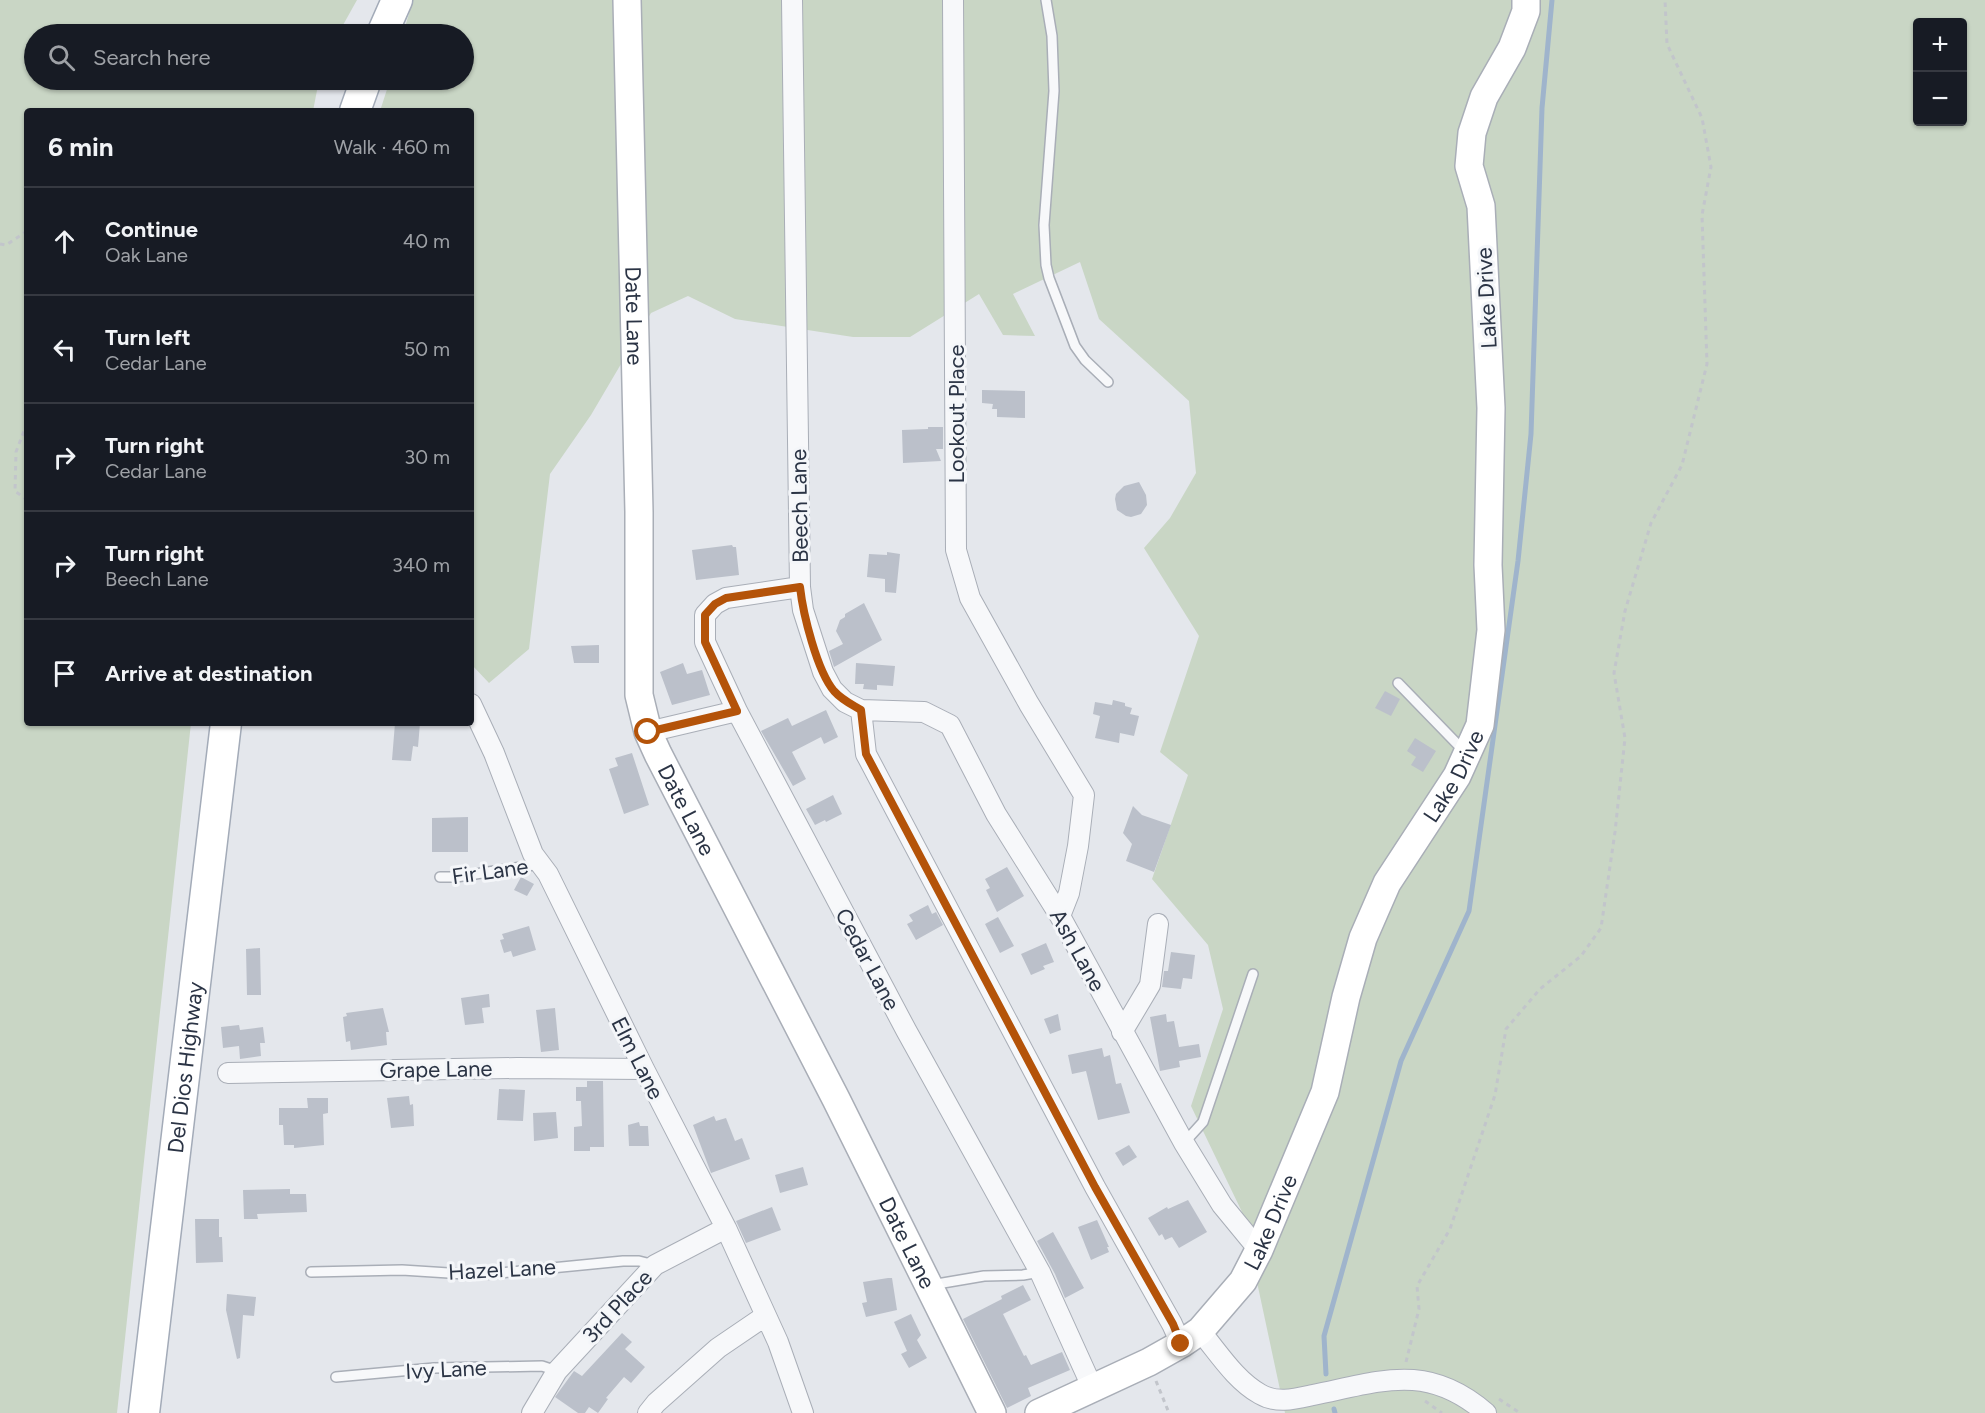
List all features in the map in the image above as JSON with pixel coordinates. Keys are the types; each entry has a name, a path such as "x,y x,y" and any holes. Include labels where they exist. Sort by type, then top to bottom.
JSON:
{"main road":[{"path":"386,24 396,0"},
{"path":"356,108 362,90"},
{"name":"Del Dios Highway","path":"144,1413 226,726"}],"street":[{"name":"Date Lane","path":"627,0 639,512 639,695 648,732 836,1099 992,1413"},
{"name":"Beech Lane","path":"792,0 800,587 803,610 823,672 832,689 845,702 861,710"},
{"name":"Lookout Place","path":"953,0 956,550 970,598 1029,704 1084,795 1069,893 1060,916"},
{"name":"Lake Drive","path":"1039,1413 1149,1362 1190,1337 1243,1281 1259,1250 1325,1092 1346,997 1363,938 1387,883 1457,776 1479,725 1491,630 1488,565 1491,408 1481,206 1469,166 1472,134 1484,97 1512,48 1526,11 1526,0"},
{"name":"Cedar Lane","path":"800,587 726,598 715,604 705,615 705,642 737,711 906,1030 1040,1272 1093,1389"},
{"name":"Elm Lane","path":"474,710 494,753 533,854 548,874 644,1070 726,1227 778,1342 803,1413"},
{"path":"861,710 866,754 1095,1187 1173,1324 1250,1387 1272,1399 1289,1400 1384,1380 1425,1380 1441,1384 1470,1400 1486,1413"},
{"name":"Ash Lane","path":"861,710 924,712 950,725 996,814 1060,916 1184,1143 1222,1205 1259,1250"},
{"path":"648,732 737,711"},
{"path":"1122,1032 1150,985 1158,924"},
{"name":"Grape Lane","path":"228,1073 517,1068 644,1070"},
{"name":"3rd Place","path":"532,1413 557,1371 655,1265 726,1227"},
{"path":"648,1413 656,1403 718,1348 765,1316"}],"lane":[{"path":"1046,0 1052,36 1053,92 1044,225 1046,266 1075,346 1085,360 1108,382"},
{"path":"1398,683 1468,755"},
{"name":"Fir Lane","path":"440,877 456,877 540,864"},
{"path":"1184,1143 1203,1122 1253,974"},
{"name":"Hazel Lane","path":"311,1272 402,1270 480,1275 623,1261 639,1261 655,1265"},
{"path":"929,1286 984,1276 1040,1272"},
{"name":"Ivy Lane","path":"336,1377 434,1368 542,1366 557,1371"}],"path":[{"path":"1402,1380 1417,1324 1419,1309 1417,1286 1450,1229 1495,1095 1506,1029 1540,989 1581,956 1600,928 1615,832 1625,738 1614,673 1625,611 1651,523 1682,465 1707,364 1702,215 1711,167 1702,118 1667,45 1665,0"},
{"path":"0,244 6,245 24,233"},
{"path":"24,431 16,452 15,491 24,498"},
{"path":"1149,1362 1169,1413"},
{"path":"1426,1401 1442,1413"}],"green space":[{"path":"0,0 357,0 344,24 24,24 24,90 317,90 314,108 24,108 24,726 191,726 117,1413 0,1413"},
{"path":"413,0 1985,0 1985,1413 1285,1413 1242,1212 1191,1106 1223,1009 1208,945 1152,879 1188,775 1160,752 1199,636 1144,548 1170,518 1196,473 1189,401 1099,319 1080,262 1013,294 1035,336 1003,335 979,294 910,337 853,337 735,319 688,296 651,313 591,415 550,474 529,649 489,683 474,667 474,108 381,108 387,90 474,90 474,24 406,24"}],"building":[{"path":"982,390 1025,391 1025,418 997,417 997,409 992,409 993,404 982,403"},
{"path":"928,427 943,427 943,449 936,449 941,461 903,463 902,430 928,429"},
{"path":"1139,482 1146,495 1147,505 1141,514 1126,516 1117,510 1116,494 1124,486"},
{"path":"732,545 736,547 739,575 696,580 692,550"},
{"path":"887,552 900,554 896,593 885,592 885,579 867,577 869,554 887,555"},
{"path":"864,603 882,640 834,667 829,651 843,644 836,631 840,620 845,617 845,614"},
{"path":"599,645 599,663 574,663 571,646"},
{"path":"683,663 687,674 702,670 710,695 672,705 660,672"},
{"path":"856,663 895,666 893,686 877,685 877,690 863,689 864,684 855,684"},
{"path":"1385,691 1400,699 1391,716 1375,708"},
{"path":"1113,700 1125,703 1125,706 1132,708 1130,714 1139,716 1134,736 1120,733 1119,743 1095,738 1100,716 1093,714 1095,702 1112,705"},
{"path":"826,710 838,737 824,744 821,737 792,752 806,779 793,786 761,731 788,718 792,726"},
{"path":"395,726 420,726 418,747 413,746 411,761 392,760"},
{"path":"1415,738 1436,751 1423,772 1411,765 1416,757 1407,751"},
{"path":"632,753 649,805 624,814 609,769 618,766 615,758"},
{"path":"833,795 842,814 815,825 806,809"},
{"path":"1133,806 1142,815 1171,825 1154,872 1126,861 1132,844 1123,833"},
{"path":"468,817 468,852 432,852 432,818"},
{"path":"1007,867 1024,896 997,912 986,890 990,888 985,879"},
{"path":"521,877 534,884 527,896 514,890"},
{"path":"928,905 932,914 936,912 943,925 916,940 907,924 913,921 909,915"},
{"path":"998,917 1014,946 1000,953 985,924"},
{"path":"529,926 536,950 513,957 511,951 504,953 500,940 504,939 502,934"},
{"path":"1046,943 1054,962 1043,966 1045,969 1031,975 1021,954"},
{"path":"260,948 261,995 247,995 246,949"},
{"path":"1171,952 1195,955 1192,979 1183,978 1181,989 1162,987 1164,971 1168,971"},
{"path":"489,994 490,1007 482,1008 484,1023 465,1025 461,998"},
{"path":"383,1008 389,1032 386,1032 387,1045 351,1050 350,1041 346,1042 343,1017 347,1016 346,1013"},
{"path":"555,1008 559,1050 541,1052 536,1010"},
{"path":"1058,1014 1061,1030 1050,1034 1044,1019"},
{"path":"1166,1014 1167,1022 1174,1021 1179,1047 1199,1044 1201,1057 1179,1061 1180,1067 1160,1071 1150,1017"},
{"path":"239,1025 240,1030 263,1027 265,1043 260,1043 261,1056 240,1059 239,1046 223,1048 221,1027"},
{"path":"1102,1048 1104,1057 1110,1055 1116,1084 1121,1083 1130,1113 1098,1120 1086,1071 1072,1074 1068,1055"},
{"path":"587,1081 603,1081 604,1147 590,1147 590,1151 574,1151 574,1127 582,1126 581,1101 576,1101 576,1087 587,1087"},
{"path":"499,1089 525,1090 523,1121 497,1120"},
{"path":"409,1096 410,1105 413,1104 414,1126 391,1128 387,1098"},
{"path":"307,1098 328,1098 328,1113 323,1114 324,1145 294,1148 294,1145 284,1145 283,1125 279,1125 279,1108 308,1108"},
{"path":"556,1112 558,1138 534,1141 533,1113"},
{"path":"714,1116 716,1121 726,1118 735,1141 742,1138 750,1159 711,1173 693,1125"},
{"path":"639,1122 640,1126 648,1126 649,1146 629,1146 628,1125"},
{"path":"1129,1145 1137,1157 1123,1166 1115,1153"},
{"path":"803,1167 808,1185 780,1193 775,1175"},
{"path":"290,1189 290,1194 306,1194 307,1212 257,1214 258,1219 244,1219 243,1190"},
{"path":"1188,1200 1207,1232 1179,1248 1172,1237 1165,1240 1162,1234 1159,1236 1148,1218 1167,1207 1168,1209"},
{"path":"772,1207 781,1230 746,1243 736,1221"},
{"path":"195,1219 219,1219 223,1262 196,1263"},
{"path":"1097,1220 1109,1252 1091,1260 1078,1227"},
{"path":"1053,1232 1084,1288 1065,1298 1037,1241"},
{"path":"892,1278 897,1310 866,1317 862,1303 867,1302 863,1282"},
{"path":"1023,1285 1031,1300 1003,1314 1024,1356 1026,1355 1031,1365 1062,1352 1070,1370 1028,1388 1031,1396 1007,1408 963,1319 1002,1299 1001,1296"},
{"path":"227,1294 256,1297 254,1316 243,1315 240,1358 237,1359 226,1310"},
{"path":"911,1314 921,1335 917,1340 927,1358 909,1368 901,1354 907,1351 894,1322"},
{"path":"622,1333 632,1342 625,1349 645,1367 631,1383 624,1377 606,1398 608,1399 598,1413 589,1407 585,1413 578,1413 555,1397 574,1371 582,1376"}],"waterway":[{"path":"1326,1374 1324,1336 1401,1061 1469,911 1518,561 1531,434 1542,108 1552,0"},
{"path":"1334,1409 1335,1413"}],"route":[{"path":"648,732 737,711 705,642 705,615 715,604 726,598 800,587 803,610 823,672 832,689 845,702 861,710 866,754 1095,1187 1173,1324 1181,1344"}]}
